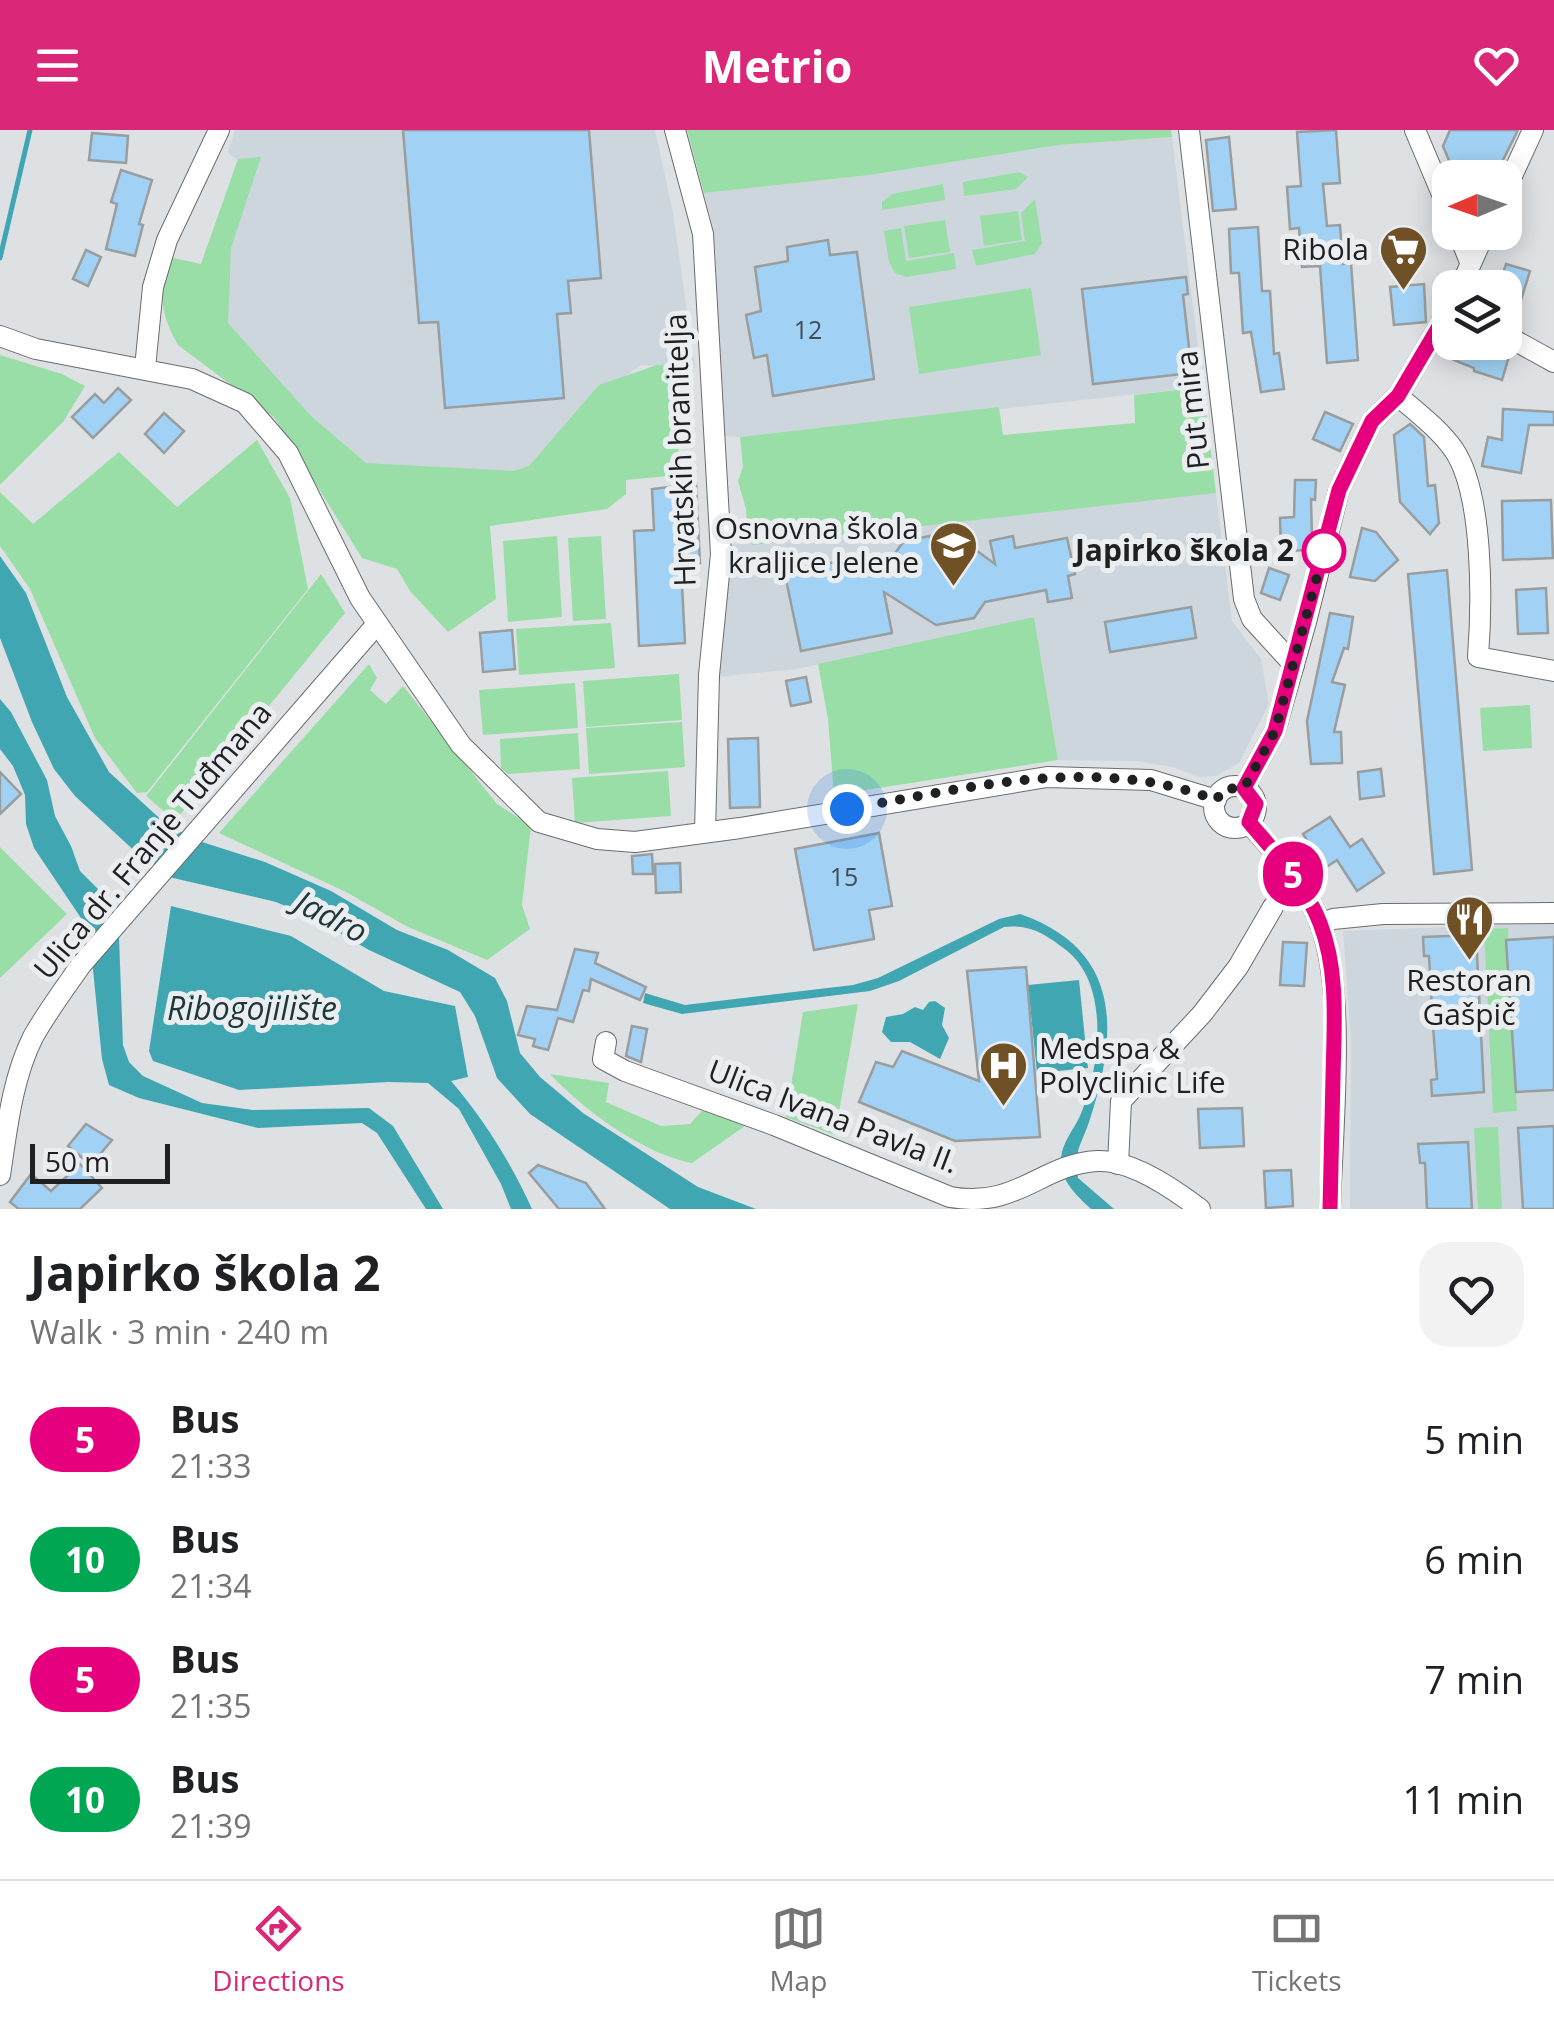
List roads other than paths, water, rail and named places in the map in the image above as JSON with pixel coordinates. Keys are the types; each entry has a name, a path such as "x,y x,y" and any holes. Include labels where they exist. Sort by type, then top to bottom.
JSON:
{"street":[{"path":"144,368 153,287 162,256 219,130"},
{"name":"Hrvatskih branitelja","path":"675,130 703,234 721,554 709,674 706,832"},
{"name":"Put mira","path":"1189,130 1244,599 1252,619 1294,665"},
{"path":"1415,130 1432,170"},
{"path":"1519,160 1532,130"},
{"path":"1465,250 1470,262"},
{"path":"1467,270 1476,250"},
{"path":"0,336 36,348 192,380 245,402 288,452 360,598 377,624 462,745 539,822 597,838 635,842 1047,777 1151,780 1216,800"},
{"path":"1244,788 1275,731 1339,490 1372,421 1398,396 1432,338"},
{"path":"1522,344 1554,362"},
{"path":"1398,396 1456,452 1468,479 1477,548 1478,658 1554,671"},
{"name":"Ulica dr. Franje Tuđmana","path":"0,1175 20,1070 32,1039 82,965 377,624"},
{"path":"1244,788 1256,804 1249,822 1236,828 1223,824 1216,813 1216,800 1224,789 1244,788"},
{"path":"1249,822 1290,868 1320,924 1333,981 1330,1209"},
{"path":"1118,1164 1121,1101 1202,1014 1238,967 1274,907"},
{"path":"1320,924 1333,918 1383,914 1554,913"},
{"name":"Ulica Ivana Pavla II.","path":"606,1042 603,1059 624,1071 774,1125 950,1196 973,1202 1016,1194 1061,1172 1098,1161 1118,1164 1167,1184 1200,1209"}],"water":[{"name":"Jadro","path":"0,556 26,593 67,697 109,772 167,825 331,891 397,930 448,950 495,978 507,1001 520,1053 540,1077 583,1113 698,1187 756,1209 670,1209 530,1114 497,1078 475,1016 460,992 276,902 169,877 140,856 75,796 54,769 32,722 0,638"},
{"path":"0,699 47,780 55,816 80,871 101,892 119,937 123,1045 129,1062 143,1076 202,1103 253,1110 369,1108 393,1126 443,1209 426,1209 377,1133 362,1123 258,1128 139,1098 109,1085 102,1059 89,930 34,848 26,824 25,795 13,766 0,749"},
{"name":"Ribogojilište","path":"171,906 291,936 384,991 455,1006 468,1077 451,1081 496,1142 532,1209 511,1209 459,1109 428,1083 239,1090 153,1061 149,1051"},
{"path":"1020,914 1053,929 1078,948 1094,971 1104,996 1106,1054 1077,1168 1078,1178 1114,1209 1091,1209 1070,1187 1061,1166 1062,1152 1080,1116 1093,1075 1095,1006 1080,965 1066,950 1037,931 1004,927 899,981 870,991 682,1014 643,1003 645,993 685,1005 853,985 878,978 999,919"},
{"path":"1079,980 1088,1068 1037,1073 1028,985"},
{"path":"935,1001 945,1008 942,1025 949,1038 940,1059 910,1042 891,1042 882,1032 886,1017 915,1007 923,1010"}],"waterway":[{"path":"0,258 30,130"}],"place":[{"name":"Ribola","path":"1404,292"},
{"name":"Japirko škola 2","path":"1324,551"},
{"name":"Osnovna škola kraljice Jelene","path":"954,588"},
{"name":"Restoran Gašpič","path":"1469,962"},
{"name":"Medspa & Polyclinic Life","path":"1004,1108"}]}
